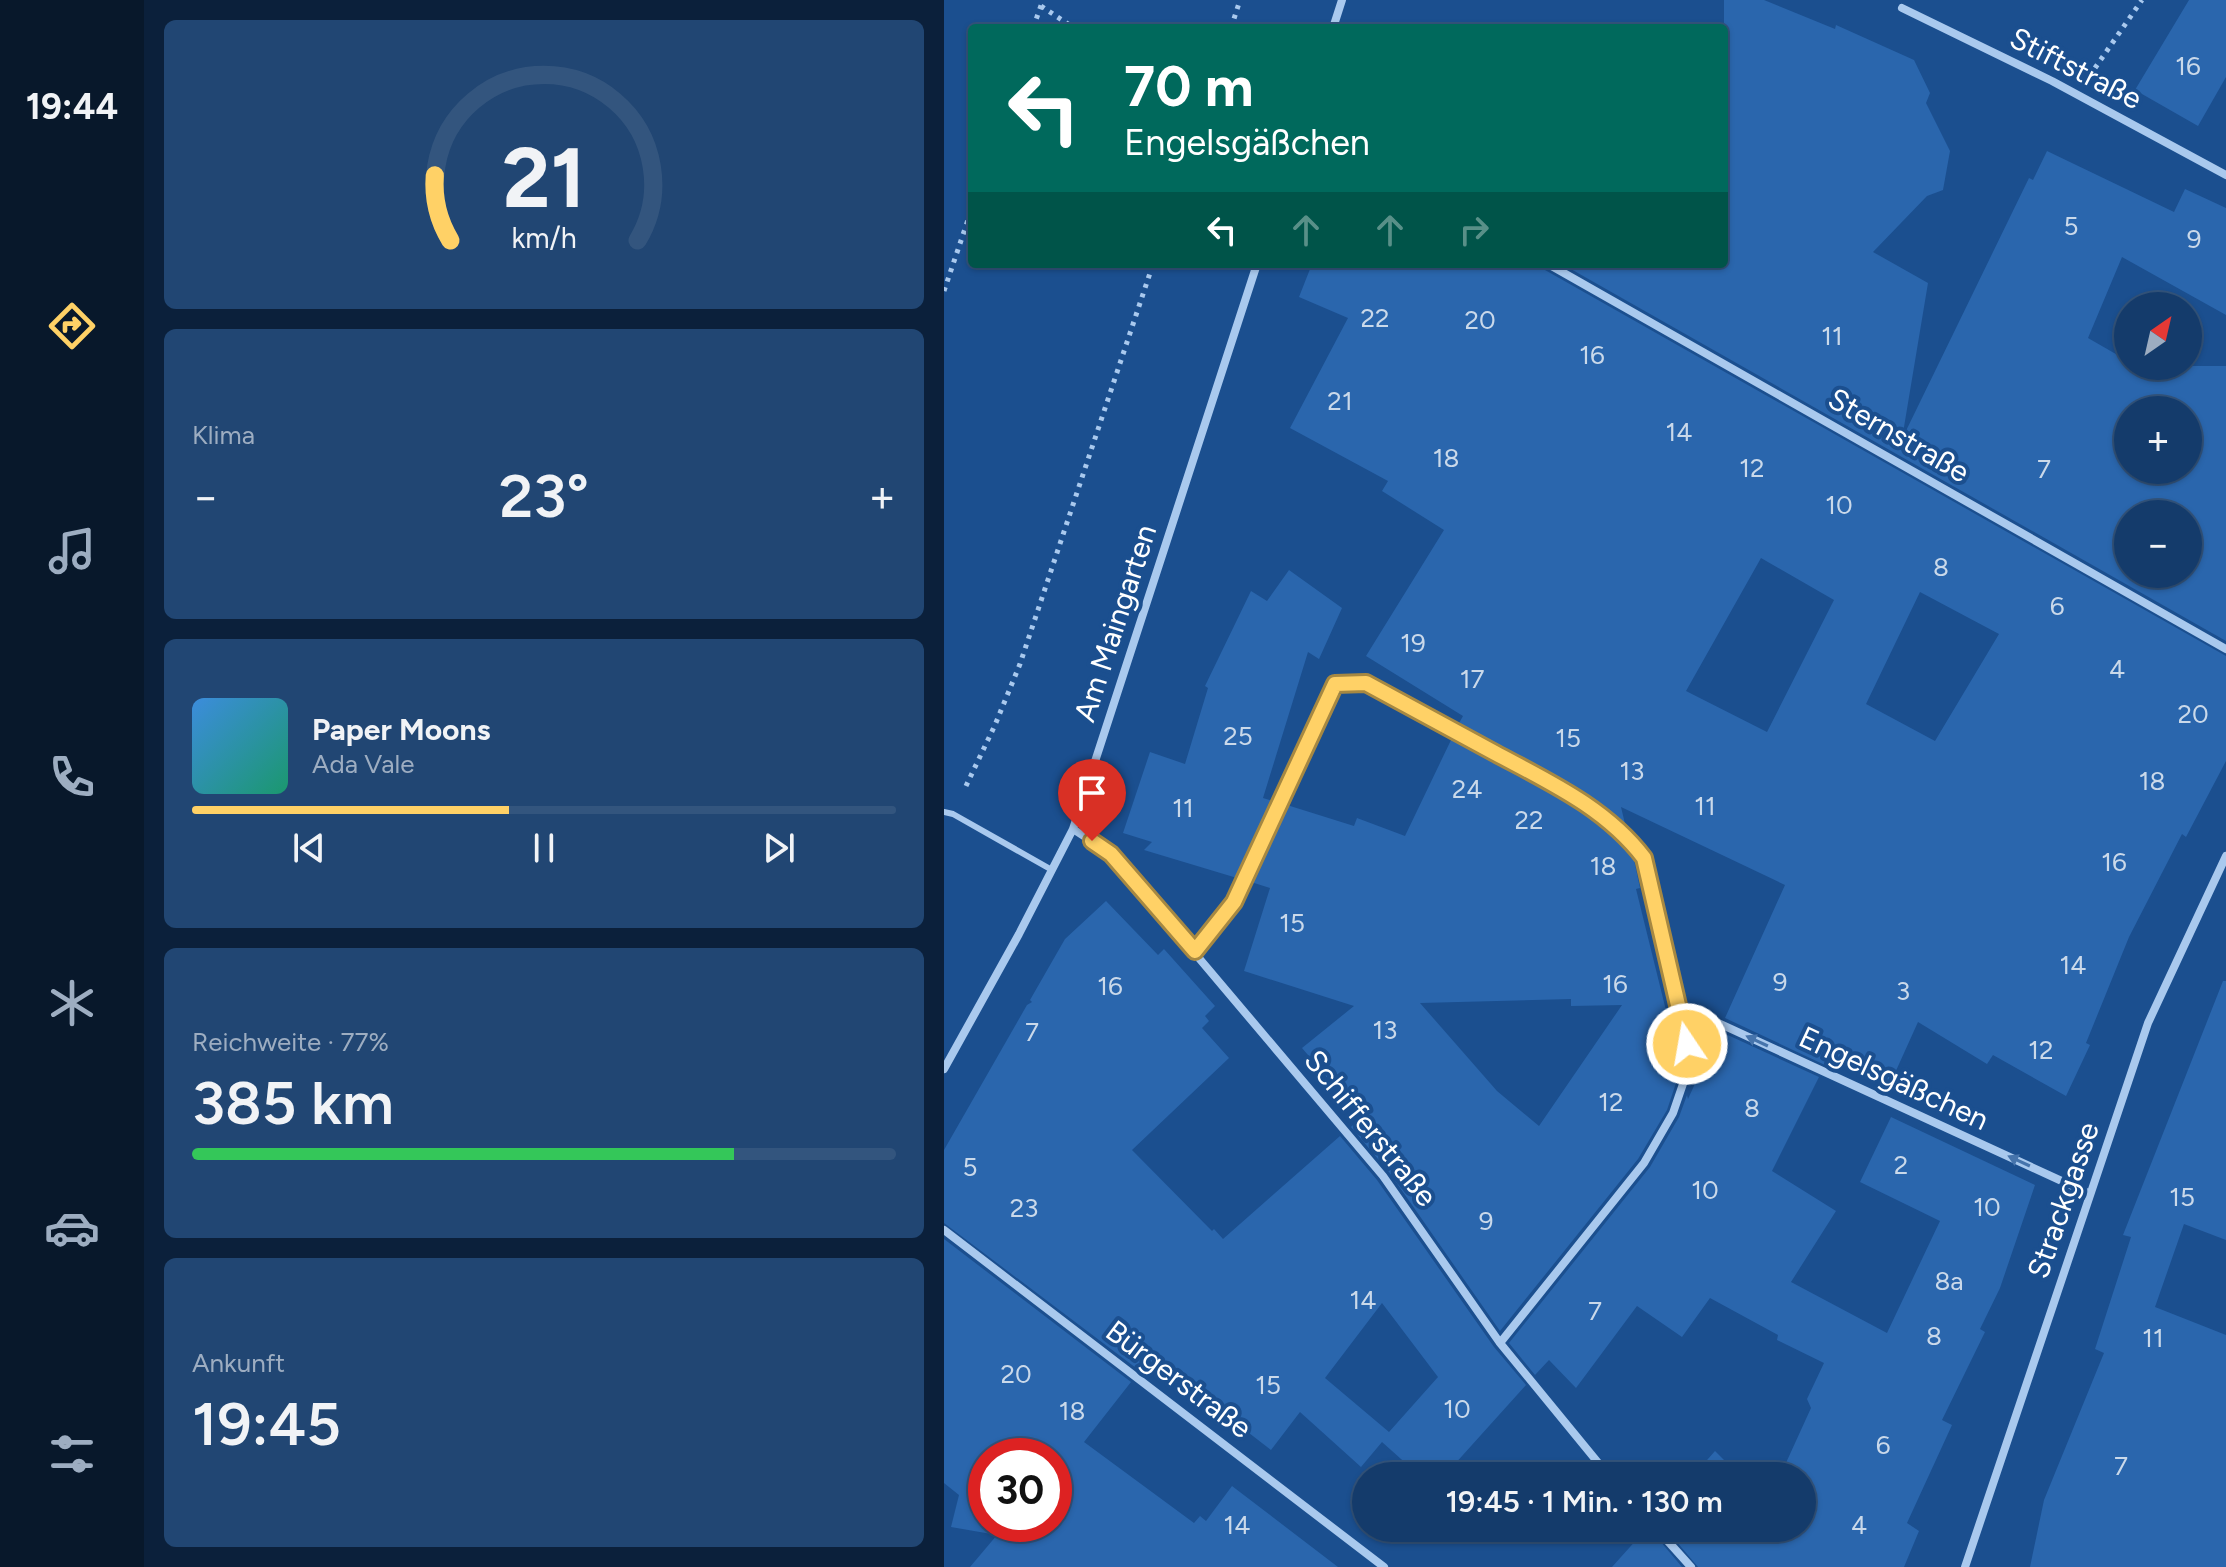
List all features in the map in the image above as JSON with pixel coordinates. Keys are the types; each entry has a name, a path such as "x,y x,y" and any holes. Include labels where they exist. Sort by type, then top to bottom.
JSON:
{"street":[{"path":"1334,24 1342,0"},
{"name":"Stiftstraße","path":"1902,8 2077,94 2226,175"},
{"name":"Am Maingarten","path":"944,1069 1073,829 1256,268"},
{"name":"Sternstraße","path":"1555,268 2226,649"},
{"path":"1195,951 1234,902 1335,684 1366,683 1562,789 1605,816 1629,838 1644,858 1679,1005 1687,1044 1685,1078 1673,1113 1644,1163 1500,1343"},
{"name":"Schifferstraße","path":"1073,829 1111,854 1383,1176 1500,1343 1598,1462"},
{"name":"Strackgasse","path":"1965,1567 2148,1023 2226,856"},
{"name":"Engelsgäßchen","path":"1679,1005 2090,1194"},
{"name":"Bürgerstraße","path":"944,1230 1384,1567"},
{"path":"1669,1542 1691,1567"}],"lane":[{"path":"944,812 953,814 1052,870"}],"path":[{"path":"1232,24 1240,0"},
{"path":"2077,94 2142,0"},
{"path":"1034,24 1042,3 1069,24"},
{"path":"944,291 968,220"},
{"path":"953,814 1020,664 1152,268"}],"building":[{"path":"1724,0 1764,0 1835,29 1836,25 1914,60 1930,93 1926,103 1950,151 1943,190 1927,196 1873,252 1928,283 1902,439 2029,178 2033,180 2047,151 2174,212 2185,189 2226,208 2226,315 2202,302 2202,292 2185,292 2122,257 2088,338 2114,353 2114,380 2202,380 2202,366 2226,366 2226,641 2133,588 2202,588 2202,500 2114,500 2114,577 1569,268 1728,268 1728,24 1724,24"},
{"path":"2189,0 2226,0 2226,77 2198,126 2135,90"},
{"path":"1310,268 1544,268 2226,656 2226,761 2186,837 2182,834 2129,937 2086,1043 2090,1045 2066,1096 1993,1055 1987,1064 1918,1022 1890,1084 1829,1058 1825,1065 1725,1018 1785,885 1621,807 1626,828 1582,793 1458,725 1463,716 1366,656 1444,530 1382,491 1388,481 1290,428 1348,318 1299,297","holes":["1761,558 1834,600 1767,732 1686,691","1920,592 1999,634 1935,741 1866,704"]},
{"path":"1289,570 1342,608 1319,659 1308,652 1263,798 1273,801 1237,878 1144,850 1152,842 1123,833 1150,752 1185,764 1208,688 1205,686 1251,591 1267,601"},
{"path":"1452,738 1574,805 1609,831 1633,855 1640,888 1636,889 1679,1063 1678,1077 1667,1110 1638,1159 1500,1331 1389,1172 1351,1127 1359,1115 1302,1048 1354,1006 1244,971 1270,888 1251,882 1287,805 1354,826 1357,818 1405,836","holes":["1571,999 1571,1006 1622,1005 1539,1126 1497,1091 1420,1003"]},
{"path":"1106,901 1158,955 1164,949 1215,1006 1205,1016 1209,1021 1202,1028 1229,1058 1132,1150 1223,1239 1340,1136 1377,1180 1494,1347 1526,1385 1457,1462 1404,1462 1382,1442 1365,1462 1355,1462 1300,1412 1271,1450 1174,1375 1172,1378 1149,1360 1140,1371 944,1223 944,1150 1027,1005 1032,1002 1030,1000 1065,939","holes":["1382,1303 1438,1377 1389,1432 1325,1378"]},
{"path":"2223,981 2226,981 2226,1240 2184,1224 2155,1307 2226,1335 2226,1567 2030,1567 2044,1500 2104,1353 2095,1349 2131,1237 2123,1235"},
{"path":"1719,1031 1819,1077 1772,1171 1836,1211 1791,1282 1887,1333 1940,1221 1860,1182 1891,1117 2035,1185 2000,1288 1980,1329 1985,1332 1942,1420 1952,1425 1907,1523 1919,1531 1904,1567 1698,1567 1677,1542 1816,1542 1816,1462 1786,1462 1811,1408 1807,1399 1824,1363 1777,1340 1778,1335 1710,1298 1682,1337 1637,1306 1576,1388 1549,1360 1535,1375 1509,1343 1650,1167 1679,1117 1687,1095 1688,1099"},
{"path":"944,1239 1131,1382 1084,1442 1194,1523 1200,1516 1206,1521 1232,1486 1338,1567 970,1567 991,1542 1072,1542 1072,1438 968,1438 968,1530 951,1527 959,1495 944,1483"},
{"path":"1715,1451 1726,1462 1705,1462"},
{"path":"1634,1542 1661,1542 1682,1567 1612,1567"}],"route":[{"path":"1092,841 1111,854 1195,951 1234,902 1335,684 1366,683 1562,789 1605,816 1629,838 1644,858 1687,1044"}]}
